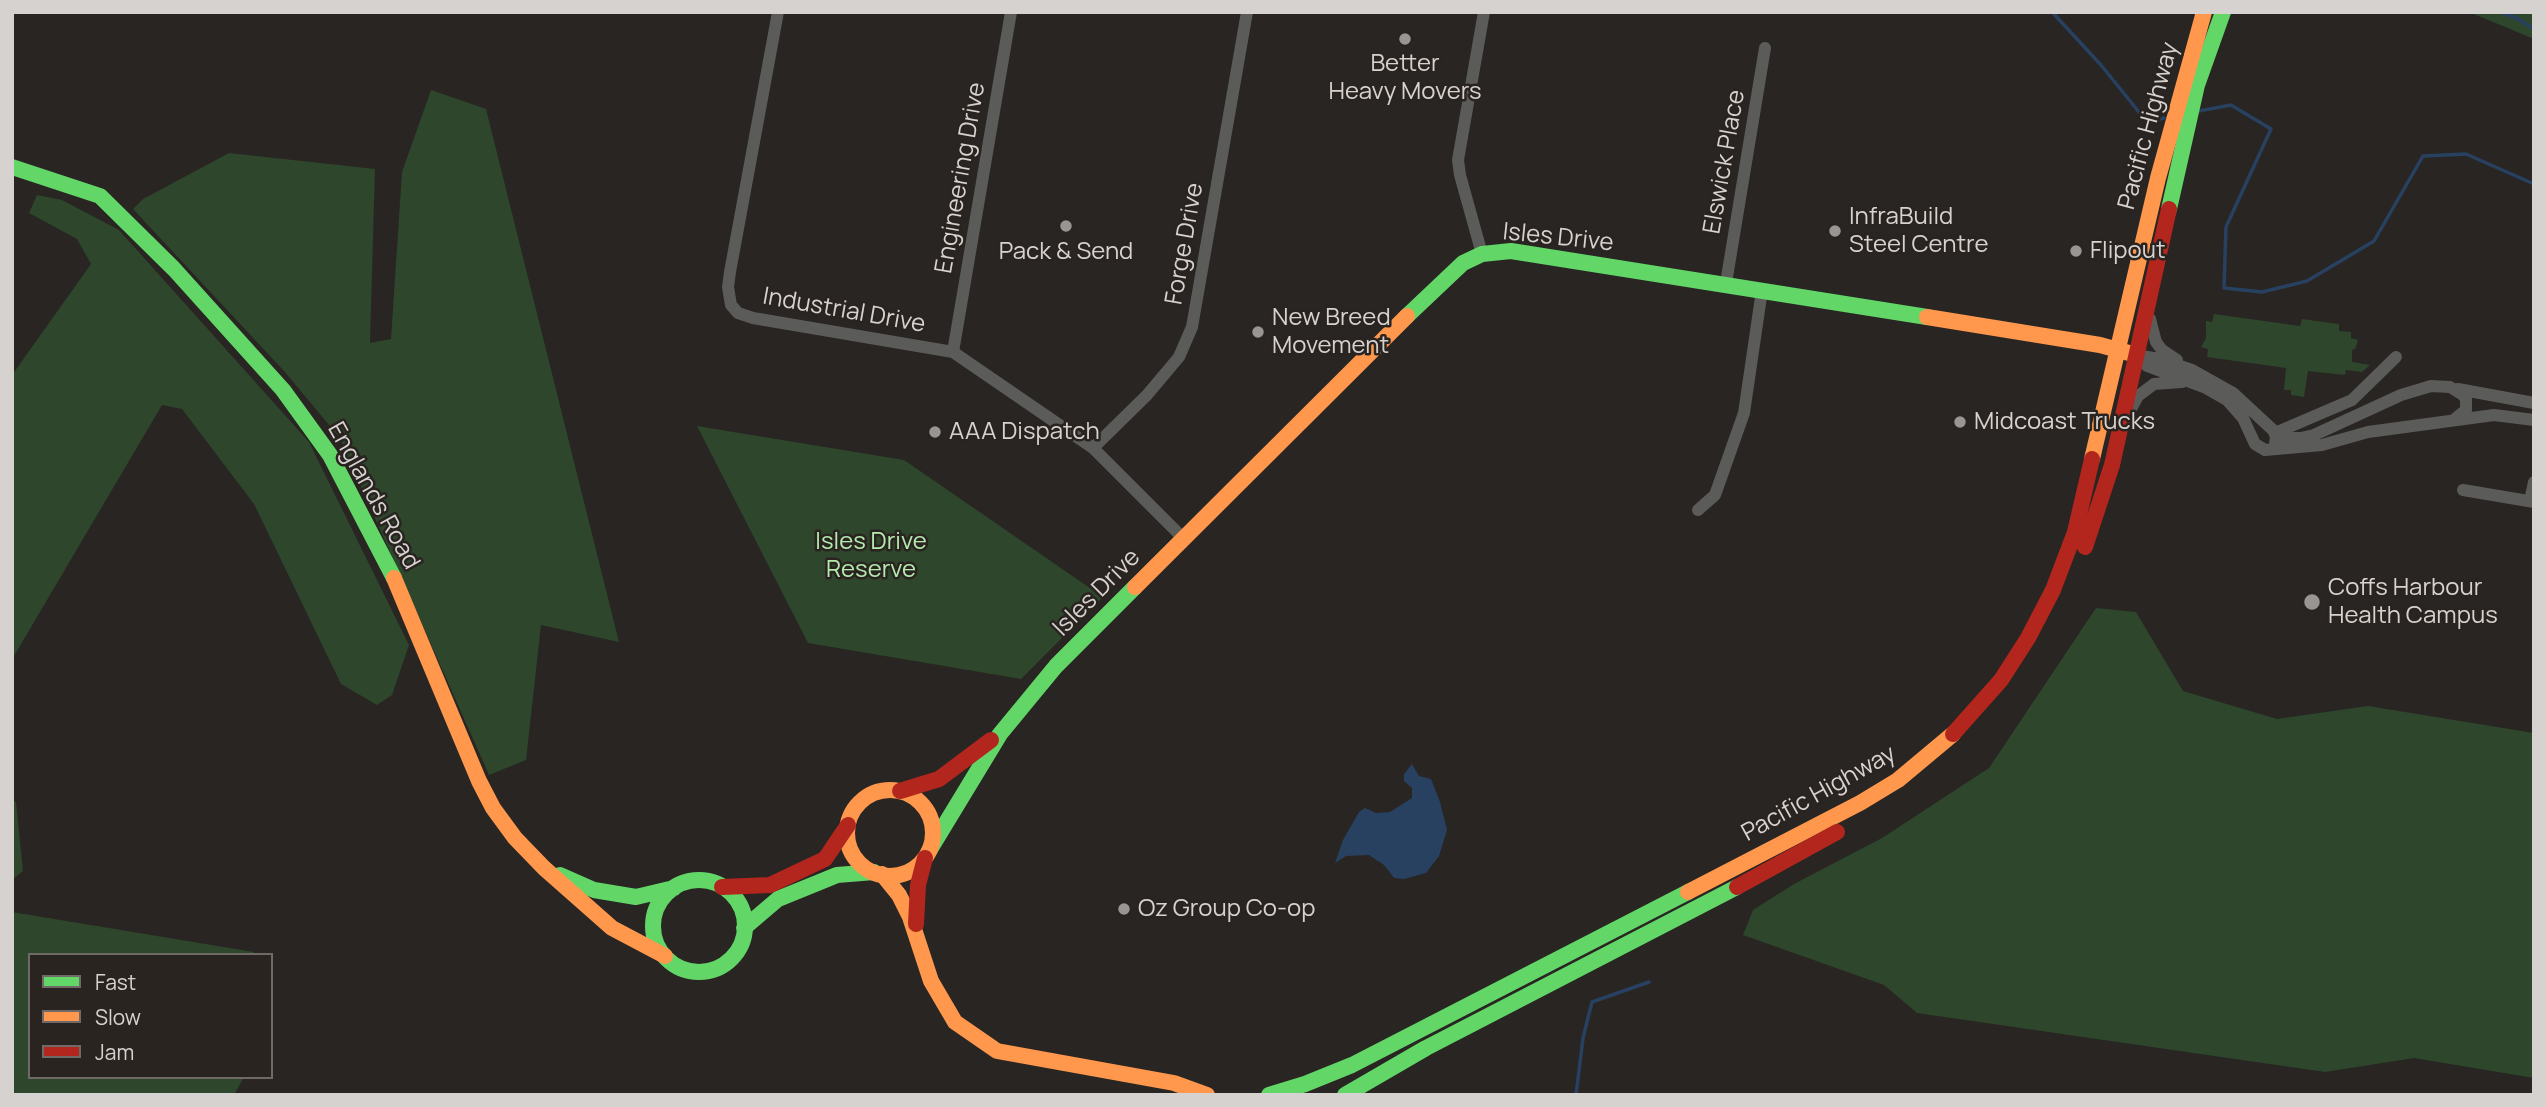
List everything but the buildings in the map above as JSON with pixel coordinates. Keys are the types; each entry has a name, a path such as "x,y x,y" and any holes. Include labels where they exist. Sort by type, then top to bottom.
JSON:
{"main road":[{"name":"Pacific Highway","path":"1345,1095 1426,1048 1776,866 1879,808 1926,776 1971,734 2008,693 2044,639 2069,589 2106,488 2187,132 2185,102 2204,12"},
{"name":"Pacific Highway","path":"1269,1095 1352,1065 1801,834 1880,791 1933,752 1964,723 2001,680 2028,638 2066,559 2081,510 2170,130 2185,102 2223,12"},
{"name":"Englands Road","path":"12,167 100,196 174,269 283,390 330,454 391,571 478,781 493,808 515,838 544,868 612,928 665,956 685,970 702,971 718,967 737,951 744,928 778,899 837,875 906,872 927,854"},
{"name":"Isles Drive","path":"1000,734 1056,666 1448,276 1463,263 1482,254 1520,252 1726,283 2118,349 2136,355"},
{"name":"Englands Road","path":"544,868 594,890 636,897 699,880 722,887 770,885 825,859 848,825 854,809 867,797 883,790 900,791 939,779 1000,734"},
{"path":"927,854 1000,734"},
{"path":"900,791 915,798 927,810 933,835 917,897 917,938"},
{"path":"848,825 851,850 860,863 878,873 899,895 917,938 930,981 955,1022 997,1051 1174,1083 1207,1095"},
{"path":"722,887 739,904 744,928"},
{"path":"665,956 656,942 653,924 661,900 674,888"},
{"path":"1154,1080 1182,1095"}],"street":[{"name":"Industrial Drive","path":"778,12 730,272 728,287 731,305 738,313 753,318 953,352 1093,448 1184,539"},
{"name":"Engineering Drive","path":"953,352 1011,12"},
{"name":"Forge Drive","path":"1093,448 1147,395 1179,358 1192,327 1247,12"},
{"path":"1482,254 1458,160 1484,12"},
{"name":"Elswick Place","path":"1726,283 1765,48"},
{"path":"1698,510 1715,495 1744,413 1762,290"},
{"path":"2148,307 2159,346 2192,377 2233,393 2273,433 2275,445 2268,450"},
{"path":"2136,355 2159,359 2227,400 2243,418 2258,447 2268,450 2322,445 2368,432 2454,420 2503,415 2534,420"},
{"path":"2273,433 2352,400 2396,357"},
{"path":"2117,442 2133,405 2146,388 2192,377"},
{"path":"2254,441 2257,430 2307,438 2414,390 2431,386 2450,387 2534,403"},
{"path":"2450,387 2466,399 2463,413 2454,420"},
{"path":"2463,491 2532,501 2534,482"}],"green space":[{"path":"2469,12 2534,12 2534,39"},
{"path":"431,90 486,109 619,642 541,625 526,760 489,775 339,437 284,371 133,209 143,199 229,153 375,169 370,343 391,339 402,172"},
{"path":"37,195 62,200 119,230 309,442 409,645 392,695 377,705 341,684 254,504 182,409 162,405 14,656 12,669 12,375 91,264 77,239 29,213"},
{"path":"2214,314 2300,326 2302,319 2339,324 2339,331 2351,332 2351,338 2358,340 2352,350 2352,362 2370,365 2362,372 2346,370 2345,375 2308,371 2304,397 2291,395 2291,390 2284,390 2286,368 2207,357 2208,349 2201,347 2206,338 2206,321 2212,322"},
{"name":"Isles Drive Reserve","path":"697,426 904,460 1103,597 1021,679 808,643"},
{"path":"2096,608 2136,612 2183,691 2277,719 2368,706 2534,733 2534,1078 2414,1058 2325,1072 1917,1013 1884,985 1743,935 1753,910 1794,884 1882,838 1989,768"},
{"path":"12,800 16,802 23,871 12,880"},
{"path":"12,912 254,952 28,953 28,1079 243,1079 234,1095 12,1095"}],"water":[{"path":"1412,764 1419,776 1431,779 1447,830 1439,856 1426,873 1404,879 1394,878 1384,865 1369,855 1346,856 1335,863 1343,840 1359,812 1365,808 1376,813 1390,812 1412,798 1412,788 1404,781 1404,774"}],"waterway":[{"path":"2052,12 2101,65 2147,122 2164,118"},
{"path":"2500,12 2534,29"},
{"path":"2199,111 2231,105 2271,129 2226,227 2224,288 2262,292 2307,281 2374,241 2423,156 2466,154 2534,184"},
{"path":"1576,1095 1583,1038 1592,1002 1649,982"}],"traffic: fast":[{"path":"2169,209 2197,85 2223,12"},
{"path":"12,167 100,196 174,269 283,390 330,455 394,578"},
{"path":"1407,316 1463,263 1482,254 1511,251 1927,317"},
{"path":"929,851 1000,734 1056,666 1135,587"},
{"path":"744,928 778,899 837,875 874,872"},
{"path":"560,875 594,890 636,897 674,888"},
{"path":"699,880 716,884 731,894 741,909 745,926 741,943 731,958 716,968 699,972 682,968 667,958 657,943 653,926 657,909 667,894 682,884 699,880"},
{"path":"1345,1095 1426,1048 1737,887"},
{"path":"1269,1095 1352,1065 1688,892"}],"traffic: slow":[{"path":"2092,459 2158,178 2204,12"},
{"path":"1135,587 1407,316"},
{"path":"1927,317 2100,345 2129,353"},
{"path":"394,578 479,781 493,808 515,838 544,868 612,928 665,956"},
{"path":"1688,892 1860,803 1898,780 1953,734"},
{"path":"890,790 906,794 920,803 929,817 933,833 929,849 920,863 906,872 890,876 874,872 860,863 851,849 847,833 851,817 860,803 874,794 890,790"},
{"path":"882,874 899,895 910,917 931,981 955,1022 997,1051 1174,1083 1207,1095"}],"traffic: jam":[{"path":"2085,547 2112,465 2169,209"},
{"path":"1953,734 2001,680 2028,638 2053,590 2075,532 2092,459"},
{"path":"900,791 939,779 991,740"},
{"path":"722,887 770,885 825,859 848,825"},
{"path":"1737,887 1837,832"},
{"path":"916,924 918,885 925,858"}],"place":[{"name":"Better Heavy Movers","path":"1405,39"},
{"name":"Pack & Send","path":"1066,226"},
{"name":"InfraBuild Steel Centre","path":"1835,231"},
{"name":"Flipout","path":"2076,251"},
{"name":"New Breed Movement","path":"1258,332"},
{"name":"Midcoast Trucks","path":"1960,422"},
{"name":"AAA Dispatch","path":"935,432"},
{"name":"Coffs Harbour Health Campus","path":"2312,602"},
{"name":"Oz Group Co-op","path":"1124,909"}]}
